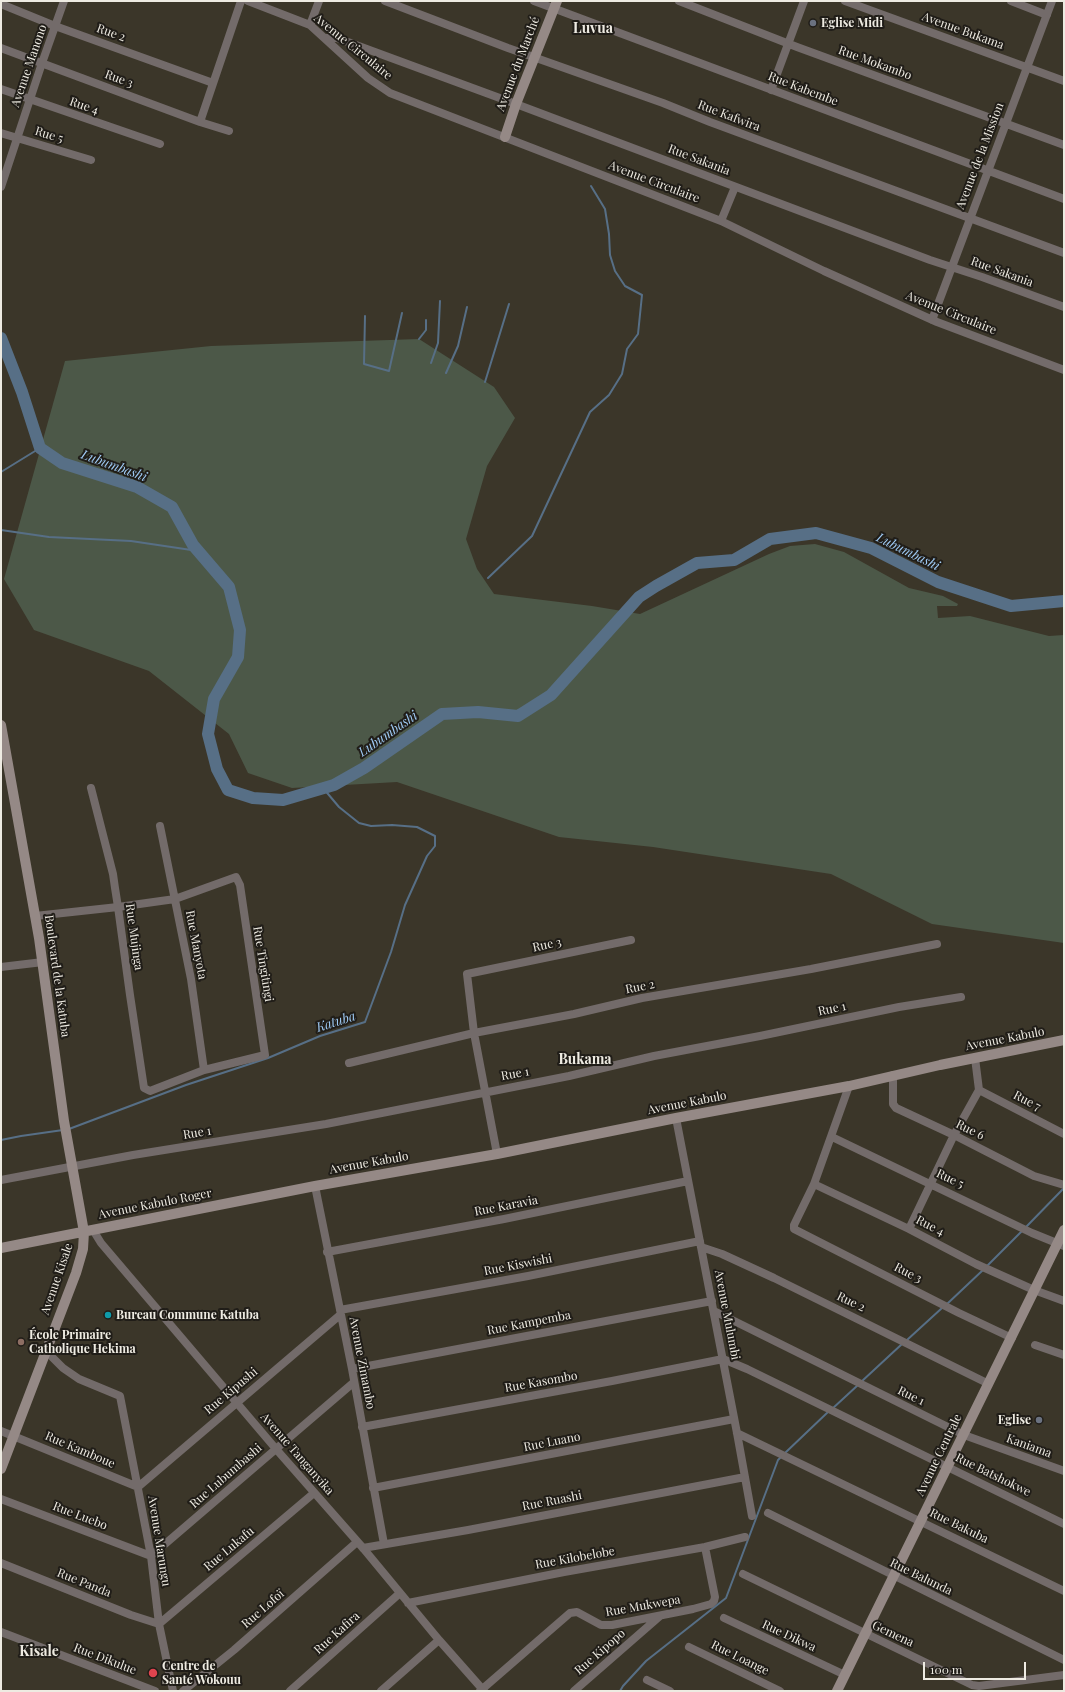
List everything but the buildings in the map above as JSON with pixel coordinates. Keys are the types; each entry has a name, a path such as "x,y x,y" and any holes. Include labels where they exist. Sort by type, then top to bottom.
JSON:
{"street":[{"name":"Avenue Manono","path":"1,188 64,1"},
{"path":"200,122 241,1"},
{"name":"Avenue Circulaire","path":"248,1 310,25 368,78 390,92 721,221 831,274 932,320 1064,370"},
{"path":"310,25 319,1"},
{"name":"Rue Kafwira","path":"385,1 534,57 664,103 710,122 1064,253"},
{"name":"Rue Kabembe","path":"534,1 555,5 771,90 1064,199"},
{"name":"Rue Mokambo","path":"679,1 1064,144"},
{"path":"771,90 804,1"},
{"name":"Avenue Bukama","path":"845,1 1064,81"},
{"path":"1011,1 1047,15"},
{"name":"Avenue de la Mission","path":"932,320 1052,1"},
{"name":"Rue 2","path":"1,4 55,26 213,83"},
{"name":"Avenue du Marché","path":"505,137 516,104 555,5"},
{"name":"Rue Sakania","path":"325,38 337,38 951,267 1064,307"},
{"name":"Rue 3","path":"1,48 228,131"},
{"name":"Rue 4","path":"1,89 160,144"},
{"name":"Rue 5","path":"1,132 90,160"},
{"path":"721,221 735,187"},
{"name":"Boulevard de la Katuba","path":"1,725 35,916 72,1166 89,1231"},
{"name":"Rue Mujinga","path":"90,788 113,874 144,1088 145,1090 150,1091 204,1070"},
{"name":"Rue Manyota","path":"160,826 191,980 204,1070"},
{"name":"Rue Tingitingi","path":"175,899 236,877 240,885 265,1055 204,1070"},
{"path":"35,916 175,899"},
{"name":"Rue 3","path":"474,1033 467,974 631,940"},
{"name":"Rue 2","path":"349,1063 474,1033 574,1014 642,998 812,969 937,944"},
{"path":"1,968 42,962"},
{"name":"Rue 1","path":"1,1180 72,1166 326,1124 569,1076 654,1056 899,1007 961,997"},
{"path":"474,1033 497,1154"},
{"name":"Avenue Kabulo","path":"315,1186 497,1154 676,1118 849,1086 893,1075 1064,1040"},
{"path":"909,1229 954,1135 979,1090 975,1058"},
{"name":"Rue 6","path":"893,1075 893,1104 896,1108 954,1135 1034,1176 1064,1185"},
{"path":"814,1184 849,1086"},
{"name":"Rue 7","path":"979,1090 1064,1134"},
{"name":"Avenue Mulumbi","path":"676,1118 752,1516"},
{"name":"Rue 5","path":"832,1137 1032,1233 1061,1245"},
{"name":"Rue Karavia","path":"327,1252 504,1219 688,1181"},
{"name":"Rue 3","path":"814,1184 794,1225 794,1229 959,1313 1012,1338"},
{"name":"Rue 4","path":"814,1184 909,1229 976,1264 1034,1290 1064,1301"},
{"name":"Avenue Kabulo Roger","path":"1,1248 315,1186"},
{"name":"Avenue Zimambo","path":"315,1186 327,1252 352,1369 353,1383 384,1544"},
{"name":"Avenue Centrale","path":"837,1691 1012,1338 1034,1290 1061,1245 1064,1230"},
{"name":"Avenue Kisale","path":"1,1469 80,1261 89,1231"},
{"name":"Avenue Tanganyika","path":"89,1231 101,1243 276,1449 360,1545 482,1690"},
{"name":"Rue 2","path":"701,1244 774,1278 989,1384"},
{"name":"Rue Kiswishi","path":"340,1313 701,1244"},
{"name":"Rue Kampemba","path":"352,1369 712,1301"},
{"name":"Rue 1","path":"714,1311 964,1435"},
{"name":"Rue Kipushi","path":"138,1487 340,1313"},
{"path":"1035,1345 1064,1355"},
{"name":"Avenue Marungu","path":"46,1350 63,1368 79,1380 120,1396 151,1556 159,1624 173,1691"},
{"name":"Rue Batshokwe","path":"723,1359 747,1369 1064,1524"},
{"name":"Rue Kasombo","path":"362,1427 604,1383 723,1359"},
{"name":"Rue Lubumbashi","path":"151,1556 353,1383"},
{"name":"Rue Luano","path":"373,1488 734,1420"},
{"name":"Rue Kamboue","path":"1,1431 14,1435 138,1487"},
{"name":"Rue Bakuba","path":"737,1433 921,1520 1064,1591"},
{"name":"Kaniama","path":"964,1435 1064,1471"},
{"name":"Rue Ruashi","path":"360,1545 384,1544 468,1530 745,1477"},
{"name":"Rue Lukafu","path":"159,1624 314,1493"},
{"name":"Rue Luebo","path":"1,1499 151,1556"},
{"name":"Rue Balunda","path":"768,1513 894,1577 1064,1660"},
{"name":"Rue Kilobelobe","path":"408,1603 564,1572 705,1547 745,1536"},
{"name":"Rue Lofoï","path":"183,1691 360,1545"},
{"name":"Rue Mukwepa","path":"482,1690 570,1613 577,1612 601,1625 612,1625 705,1606 714,1601 715,1597 705,1547"},
{"name":"Rue Panda","path":"1,1563 131,1615 159,1624"},
{"name":"Gemena","path":"743,1574 972,1685 979,1686 1064,1675"},
{"name":"Rue Kafira","path":"290,1691 400,1593"},
{"name":"Rue Kipopo","path":"574,1691 661,1615"},
{"name":"Rue Dikwa","path":"724,1618 845,1675"},
{"name":"Rue Dikulue","path":"1,1632 155,1691"},
{"path":"380,1691 439,1640"},
{"name":"Rue Loange","path":"689,1647 780,1691"},
{"path":"647,1680 670,1691"}],"green space":[{"path":"419,339 494,387 515,418 487,466 466,539 477,569 494,594 592,606 640,614 769,554 790,546 815,544 844,552 909,588 943,596 958,604 957,606 937,606 938,618 970,616 1049,636 1064,635 1064,943 932,924 831,874 653,847 559,837 397,782 292,788 248,773 229,734 149,671 34,630 4,579 65,361 211,346"}],"waterway":[{"path":"488,578 532,536 590,412 609,395 622,374 627,349 638,334 642,295 625,286 615,271 610,255 609,234 605,209 591,186"},
{"path":"431,363 438,343 440,301"},
{"path":"485,382 509,304"},
{"path":"446,373 458,346 467,307"},
{"path":"365,316 364,364 389,371 402,313"},
{"path":"419,339 426,330 426,320"},
{"name":"Lubumbashi","path":"1,338 22,392 40,448 62,463 137,487 172,507 193,545 229,587 240,630 238,657 214,699 208,734 217,769 228,790 253,798 283,800 334,785 364,768 442,714 478,712 518,716 551,695 639,597 697,563 734,560 770,539 816,533 871,548 938,582 1011,606 1064,601"},
{"path":"1,472 40,448"},
{"path":"1,530 49,537 131,541 198,551"},
{"name":"Katuba","path":"69,1129 186,1085 268,1058 320,1036 365,1022 391,952 405,905 427,856 435,846 435,836 417,827 392,825 371,826 359,823 339,807 323,788"},
{"name":"Katuba","path":"1,1140 63,1130"},
{"path":"1026,1227 1064,1188"},
{"path":"986,1267 1023,1230"},
{"path":"947,1304 983,1270"},
{"path":"907,1340 942,1308"},
{"path":"861,1382 902,1344"},
{"path":"832,1409 858,1385"},
{"path":"785,1453 828,1412"},
{"path":"620,1691 646,1661 726,1598 778,1460 781,1457"}],"place":[{"name":"Eglise Midi","path":"813,23"},
{"name":"Bureau Commune Katuba","path":"108,1315"},
{"name":"École Primaire Catholique Hekima","path":"21,1342"},
{"name":"Eglise","path":"1039,1420"},
{"name":"Centre de Santé Wokouu","path":"153,1673"}],"district":[{"name":"Luvua","path":"593,29"},
{"name":"Bukama","path":"585,1060"},
{"name":"Kisale","path":"39,1652"}]}
